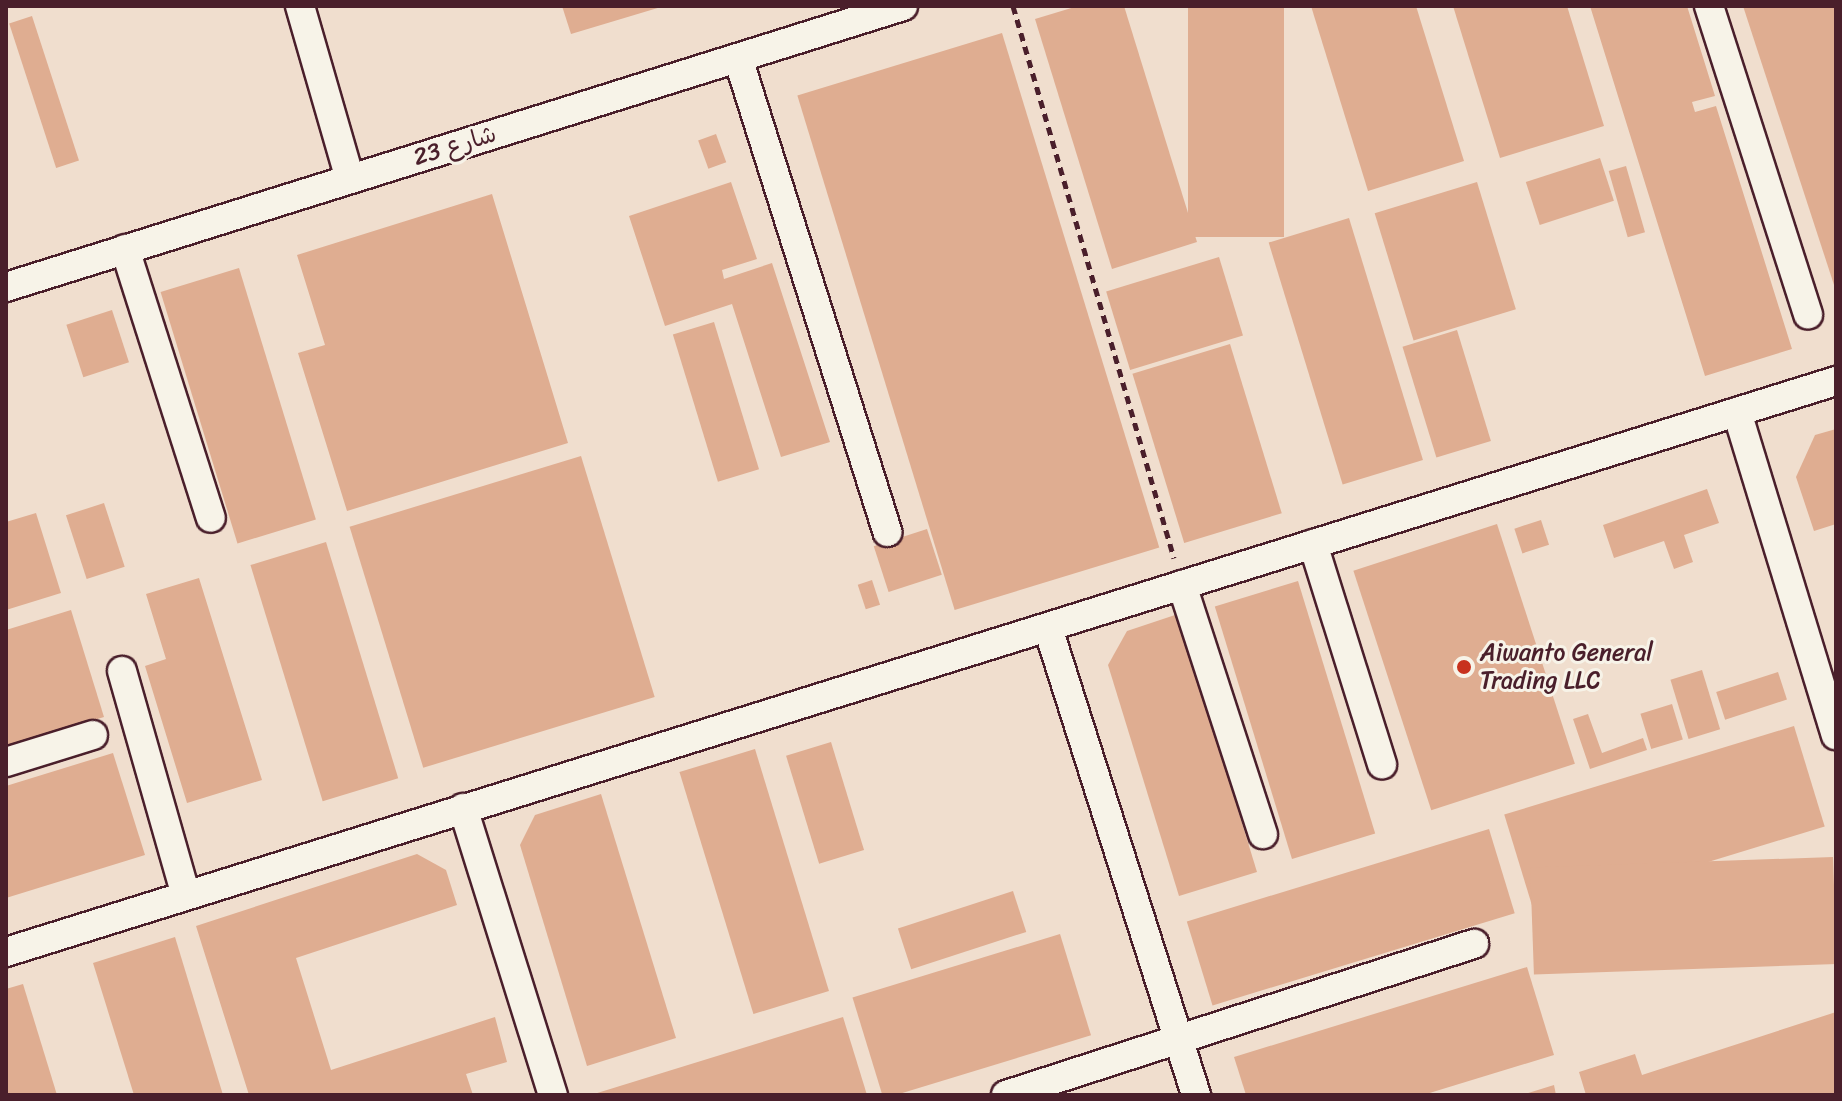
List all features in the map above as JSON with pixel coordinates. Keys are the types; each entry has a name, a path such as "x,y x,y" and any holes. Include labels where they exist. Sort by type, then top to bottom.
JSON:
{"street":[{"path":"300,6 350,179"},
{"name":"شارع 23","path":"6,287 903,6"},
{"path":"1709,6 1808,315"},
{"path":"738,58 887,532"},
{"path":"125,249 211,518"},
{"path":"6,952 1836,381"},
{"path":"1737,412 1836,735"},
{"path":"1313,544 1382,764"},
{"path":"1182,585 1263,834"},
{"path":"1048,628 1196,1095"},
{"path":"122,671 186,895"},
{"path":"6,762 93,735"},
{"path":"463,808 553,1095"},
{"path":"1006,1095 1474,944"}],"path":[{"path":"1013,6 1182,585"}],"building":[{"path":"562,6 661,6 661,7 571,34"},
{"path":"1078,6 1124,6 1197,242 1112,269 1035,19"},
{"path":"1188,6 1284,6 1284,237 1188,237"},
{"path":"1311,6 1416,6 1464,161 1368,191"},
{"path":"1453,6 1567,6 1604,126 1500,158"},
{"path":"1590,6 1687,6 1715,96 1692,102 1695,112 1716,106 1792,349 1705,376"},
{"path":"1743,6 1836,6 1836,288 1835,288"},
{"path":"32,16 79,161 56,168 9,23"},
{"path":"1002,33 1159,547 955,610 797,96"},
{"path":"716,134 726,162 708,169 698,140"},
{"path":"1600,158 1614,201 1540,225 1526,182"},
{"path":"1626,166 1645,232 1628,237 1609,171"},
{"path":"731,182 757,259 722,270 724,279 772,263 830,442 781,457 732,304 665,326 629,216"},
{"path":"1477,182 1516,309 1414,340 1375,213"},
{"path":"492,194 568,443 347,511 298,353 325,345 297,255"},
{"path":"1349,218 1423,460 1343,485 1269,243"},
{"path":"1219,257 1243,335 1130,370 1106,291"},
{"path":"239,268 316,520 237,543 161,292"},
{"path":"112,310 129,362 83,377 66,325"},
{"path":"714,322 759,469 718,482 673,335"},
{"path":"1457,330 1491,441 1436,458 1402,347"},
{"path":"1230,344 1282,513 1184,543 1132,374"},
{"path":"1836,429 1836,524 1814,531 1796,477 1815,435"},
{"path":"581,456 655,697 423,768 350,527"},
{"path":"1707,489 1719,523 1684,535 1693,562 1674,569 1664,541 1614,558 1603,525"},
{"path":"104,503 125,567 87,579 66,515"},
{"path":"36,513 61,593 6,610 6,522"},
{"path":"1541,520 1549,545 1522,553 1514,529"},
{"name":"Aiwanto General Trading LLC","path":"1497,524 1575,764 1431,810 1353,571"},
{"path":"927,529 942,575 889,592 874,546"},
{"path":"326,542 398,778 323,801 250,565"},
{"path":"199,578 262,780 187,803 145,666 166,659 146,594"},
{"path":"872,580 880,605 866,609 858,585"},
{"path":"1298,581 1375,833 1292,859 1215,606"},
{"path":"71,610 104,717 6,747 6,630"},
{"path":"1178,614 1257,872 1179,896 1108,665 1127,631"},
{"path":"1702,670 1720,729 1689,739 1670,680"},
{"path":"1778,672 1787,700 1725,720 1716,692"},
{"path":"1672,704 1683,739 1651,749 1640,714"},
{"path":"1588,714 1602,753 1643,738 1647,750 1590,769 1573,719"},
{"path":"1794,726 1825,826 1535,915 1504,815"},
{"path":"831,742 864,850 819,864 786,756"},
{"path":"755,749 829,991 753,1014 679,772"},
{"path":"113,753 145,855 6,898 6,786"},
{"path":"601,794 676,1038 587,1066 520,845 535,815"},
{"path":"1489,829 1515,913 1213,1006 1187,921"},
{"path":"417,854 446,870 457,905 296,958 331,1070 495,1017 507,1062 466,1074 473,1095 249,1095 196,926"},
{"path":"1833,857 1836,964 1534,975 1530,868"},
{"path":"1013,891 1026,932 911,969 898,928"},
{"path":"1060,934 1091,1035 896,1095 882,1095 852,997"},
{"path":"175,937 223,1095 134,1095 93,963"},
{"path":"1527,967 1554,1055 1423,1095 1246,1095 1234,1057"},
{"path":"23,984 57,1095 6,1095 6,989"},
{"path":"1836,1012 1836,1095 1586,1095 1579,1072 1635,1054 1642,1075"},
{"path":"843,1017 867,1095 594,1094"},
{"path":"1554,1085 1556,1095 1525,1095 1525,1094"}],"place":[{"name":"Aiwanto General Trading LLC","path":"1464,667"}]}
